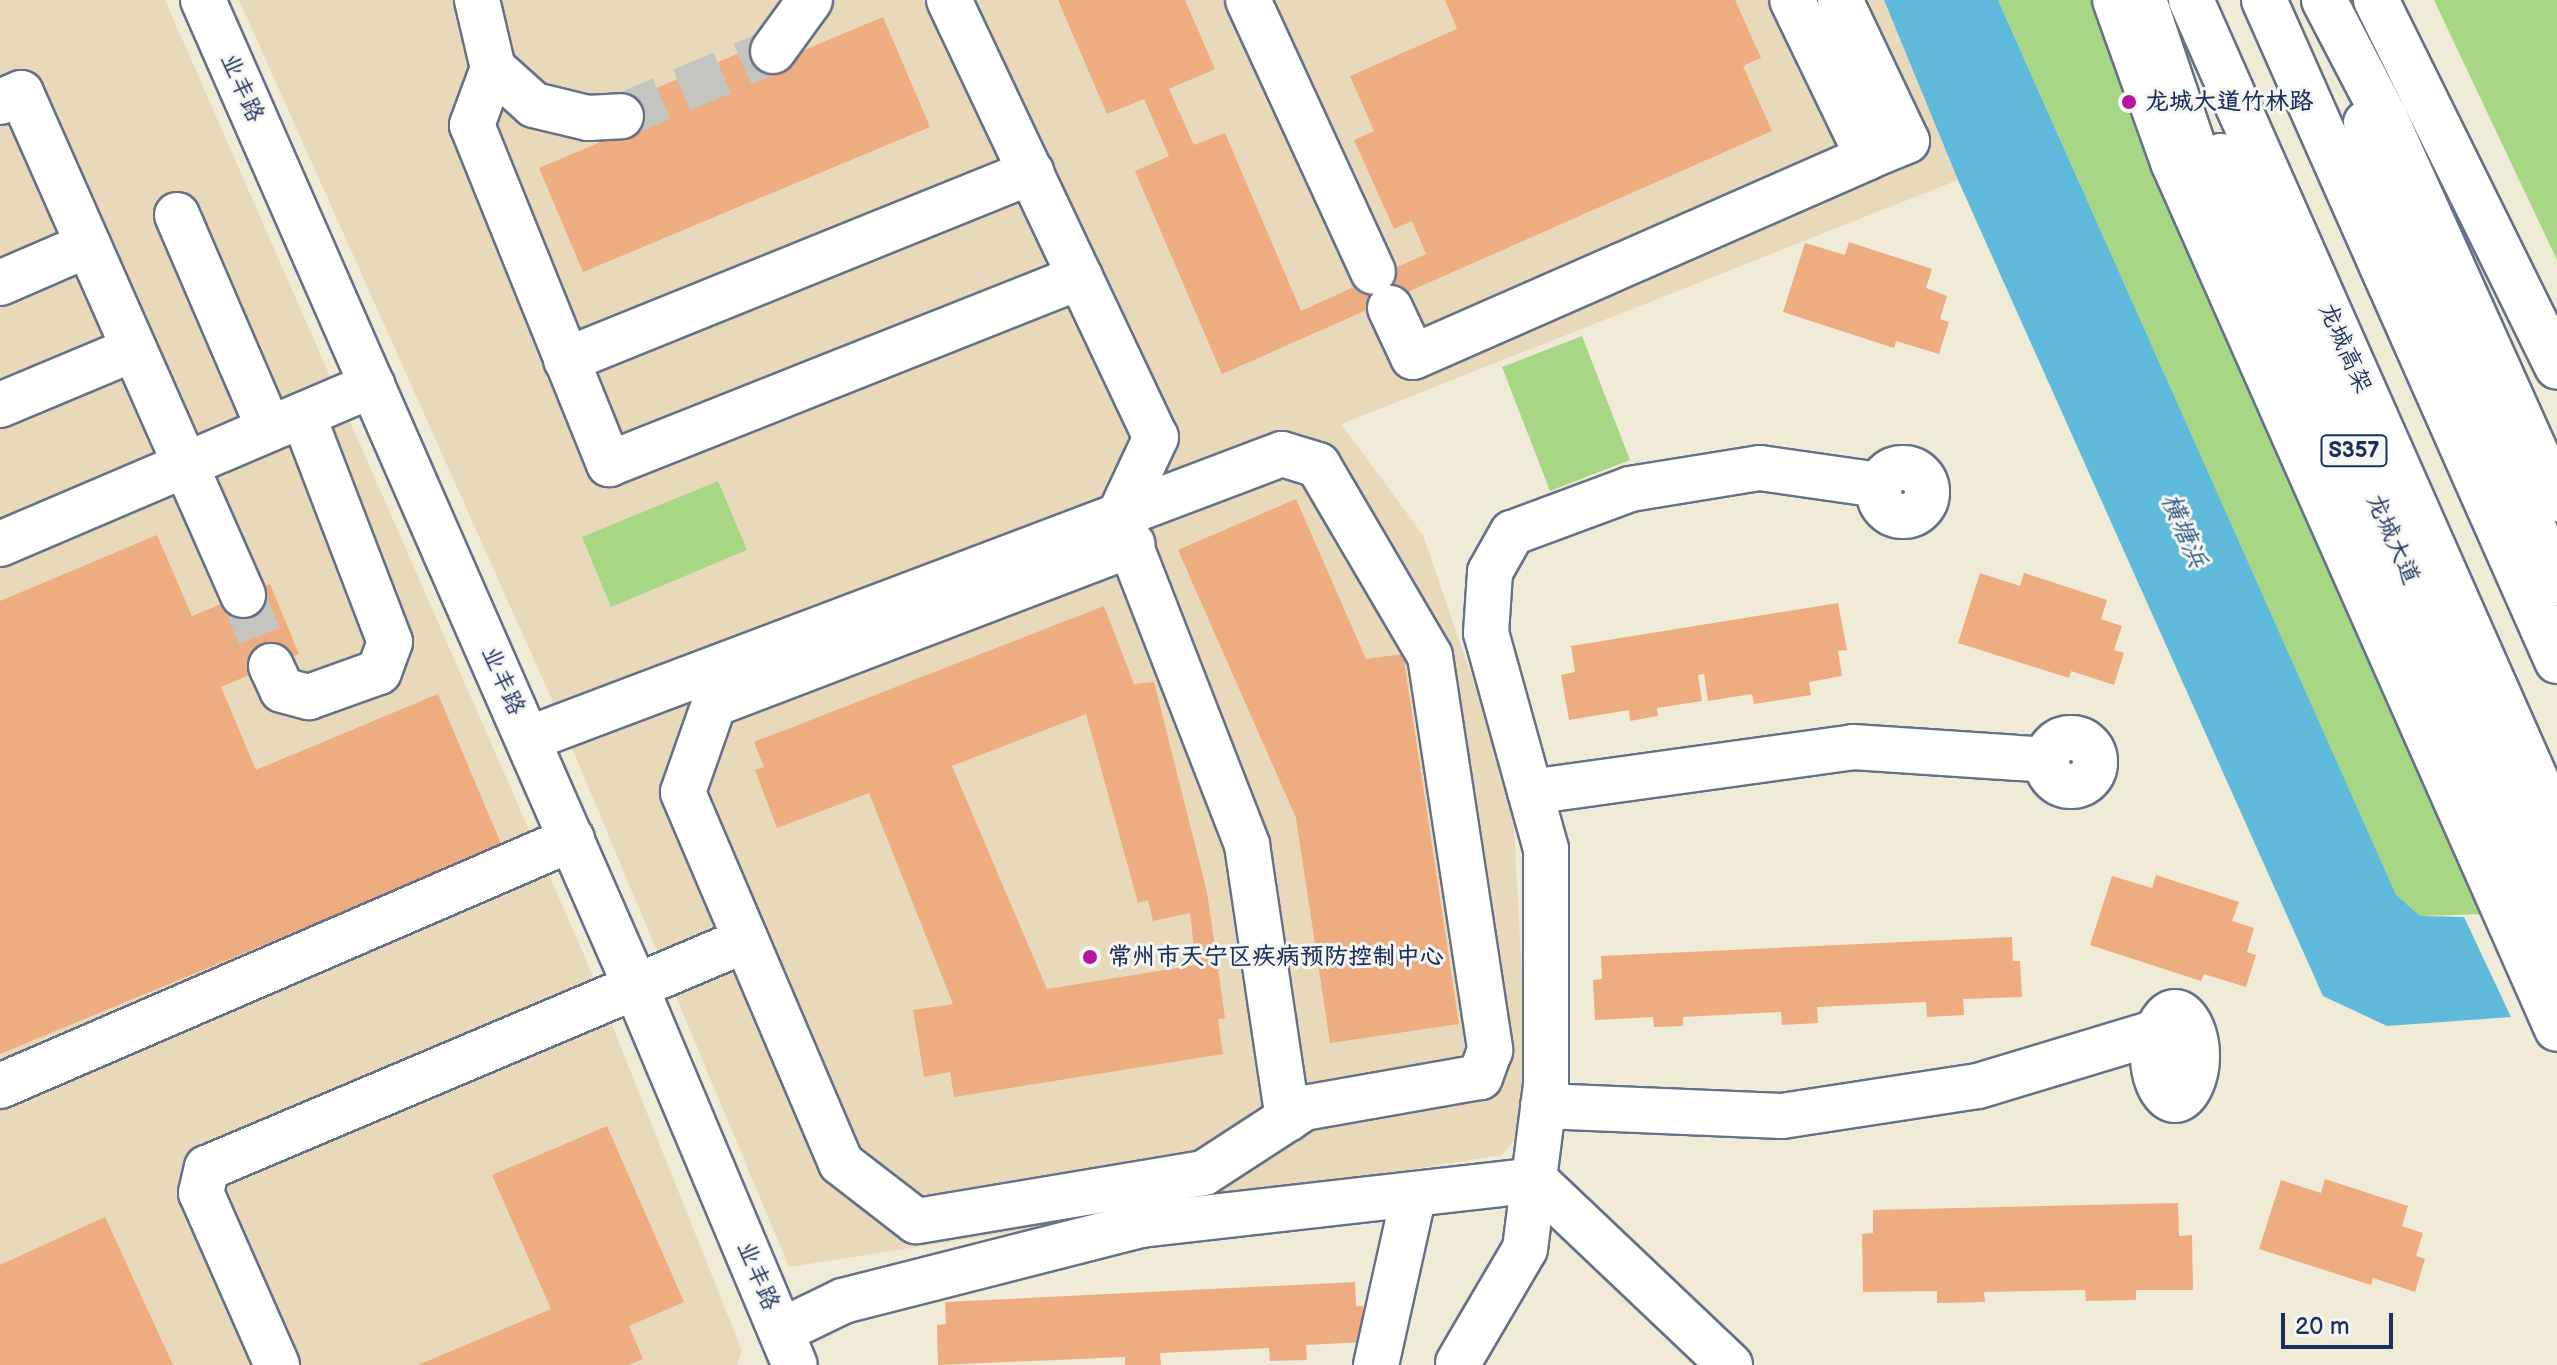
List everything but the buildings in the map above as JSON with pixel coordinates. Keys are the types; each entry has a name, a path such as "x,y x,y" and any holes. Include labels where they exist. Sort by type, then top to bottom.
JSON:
{"main road":[{"name":"业丰路","path":"203,0 572,839 788,1348"},
{"path":"477,0 493,68 472,125 609,464 1080,277"},
{"path":"773,51 810,0"},
{"path":"949,0 1156,437 1125,530 1247,845 1288,1119"},
{"path":"1248,0 1413,357 1907,141 1840,0"},
{"path":"1792,0 1868,157"},
{"path":"2115,0 2173,162 2557,1029"},
{"path":"2144,0 2194,149 2557,970"},
{"name":"龙城大道","path":"2153,0 2557,902"},
{"name":"龙城高架","path":"2191,0 2557,827"},
{"path":"2264,0 2557,661"},
{"path":"2315,0 2557,583"},
{"path":"2324,0 2385,117 2557,499"},
{"path":"2376,0 2557,367"},
{"path":"493,68 534,105 588,118 621,116"},
{"path":"0,102 21,93 243,595"},
{"path":"566,360 1031,172"},
{"path":"177,215 286,422 390,642 379,672 309,697 282,690 271,666"},
{"path":"0,282 88,245"},
{"path":"0,405 134,349"},
{"path":"0,544 373,385"},
{"path":"1282,454 1318,465 1430,656 1490,1050 1480,1077 1304,1108 1204,1173 916,1221 841,1163 683,792 714,704 1125,530 1282,454"},
{"path":"1458,1363 1525,1249 1543,1106 1546,849 1486,633 1490,572 1512,533 1630,489 1760,468 1879,485"},
{"path":"528,739 1125,530"},
{"path":"1530,792 1853,747 2047,760"},
{"path":"0,1086 572,839"},
{"path":"277,1365 201,1193 207,1168 746,940"},
{"path":"1543,1106 1782,1116 1978,1086 2153,1033"},
{"path":"788,1348 843,1301 1141,1225 1535,1180"},
{"path":"1535,1180 1730,1365"},
{"path":"1376,1365 1414,1194"}],"shaded area":[{"path":"0,0 165,0 584,955 742,1351 737,1365 0,1365"},
{"path":"239,0 1884,0 1958,180 1341,424 1423,535 1512,794 1530,1119 1502,1155 789,1267 549,693"}],"green space":[{"path":"1998,0 2091,0 2486,914 2420,916 2396,896"},
{"path":"2434,0 2557,0 2557,260"},
{"path":"1582,336 1630,460 1550,491 1502,367"},
{"path":"718,481 747,550 611,607 582,537"}],"water":[{"name":"横塘浜","path":"1884,0 1998,0 2396,895 2420,916 2464,917 2511,1017 2387,1026 2323,996 1958,180"}],"tunnel":[{"path":"621,116 773,51"},
{"path":"243,595 271,666"}],"place":[{"name":"龙城大道竹林路","path":"2129,102"},
{"name":"常州市天宁区疾病预防控制中心","path":"1090,957"}]}
